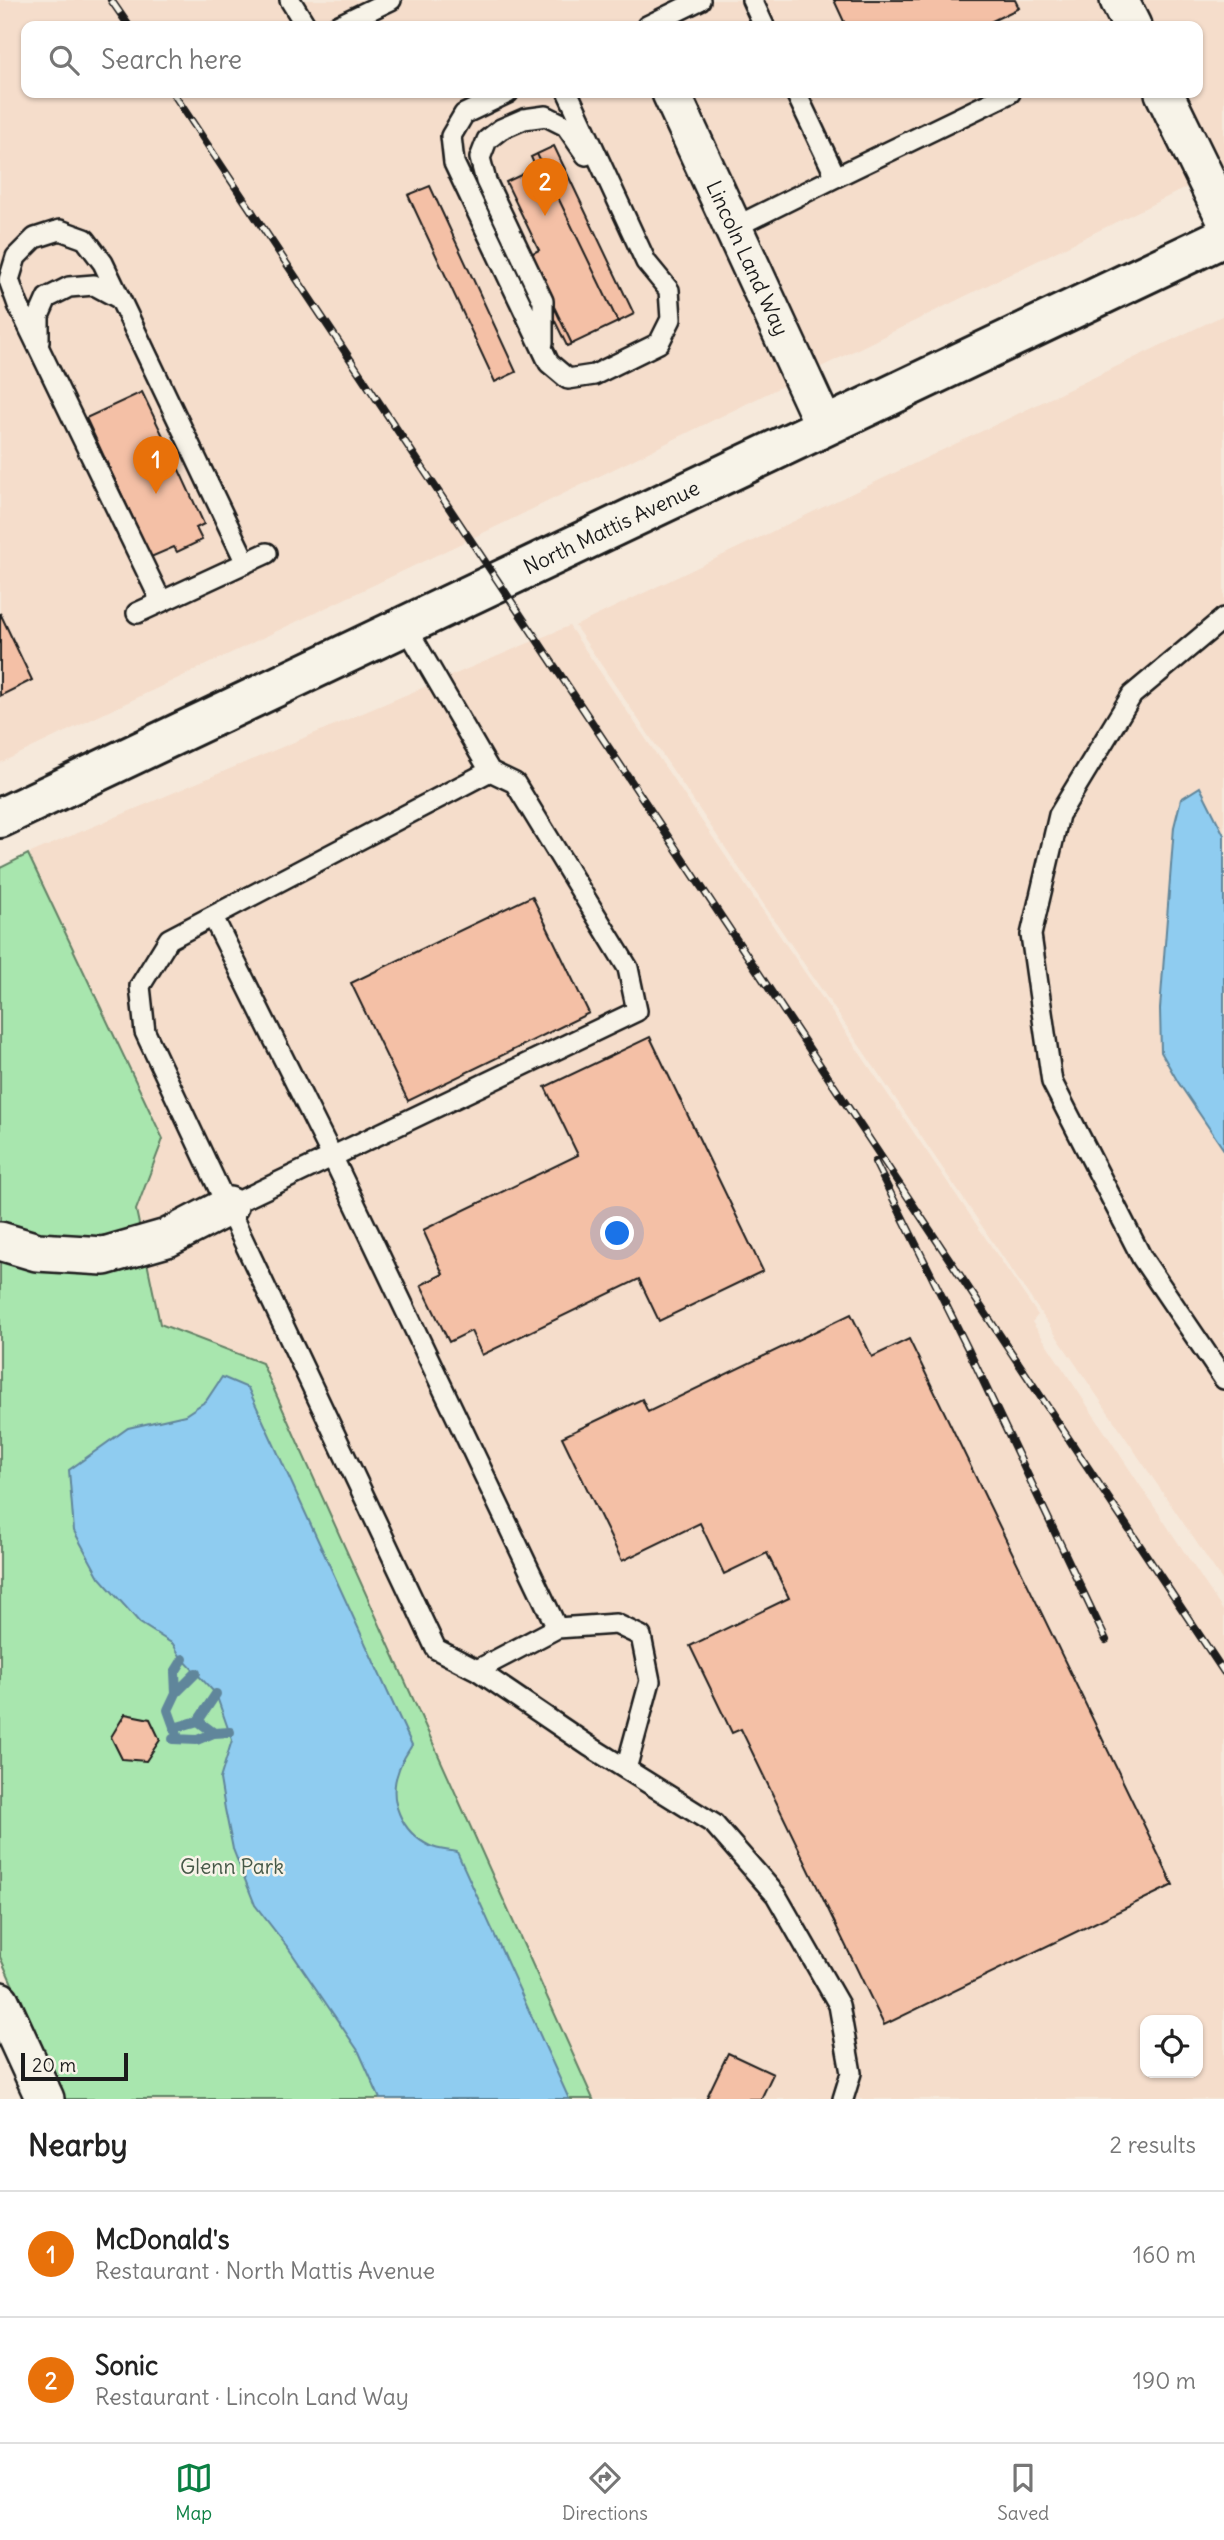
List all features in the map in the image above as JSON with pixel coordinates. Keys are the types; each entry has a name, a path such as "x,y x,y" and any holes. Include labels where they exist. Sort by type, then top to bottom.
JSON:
{"main road":[{"name":"North Mattis Avenue","path":"0,818 1224,237"}],"street":[{"path":"1119,0 1130,21"},
{"name":"Lincoln Land Way","path":"673,98 824,425"},
{"path":"1166,98 1224,216"},
{"path":"0,1241 37,1252 104,1256 167,1238 229,1206"},
{"path":"0,2001 44,2099"}],"lane":[{"path":"290,0 303,21"},
{"path":"347,21 391,0"},
{"path":"657,21 700,0"},
{"path":"752,0 762,21"},
{"path":"498,98 464,114 451,136 454,163 549,363 568,379 594,375 659,343 671,319 669,290 646,262 570,98"},
{"path":"798,98 836,177"},
{"path":"733,228 1000,98"},
{"path":"543,349 543,301 486,181 480,158 487,140 501,129 524,118 546,116 566,126 618,202"},
{"path":"161,601 18,305 9,280 16,257 35,239 60,230 85,239 103,263 246,563"},
{"path":"39,348 39,316 47,298 69,287 94,285 120,299"},
{"path":"136,613 267,553"},
{"path":"1224,618 1132,695 1059,815 1031,935 1052,1082 1142,1258 1224,1379"},
{"path":"229,1206 637,1011 628,968 621,956 515,783 490,771 405,625"},
{"path":"490,771 169,939 141,986 145,1031 436,1649 477,1670 589,1746 714,1824 776,1895 839,2005 851,2073 843,2099"},
{"path":"213,917 333,1158 557,1628"},
{"path":"477,1670 557,1628 617,1624 641,1636 650,1681 626,1769"}],"shaded area":[{"path":"0,0 1224,0 1224,169 508,521 0,763"},
{"path":"1224,315 1224,1583 575,626"},
{"path":"569,626 1038,1315 1032,1322 1224,1612 1224,2099 593,2099 262,1363 160,1324 136,1210 163,1139 28,854"}],"green space":[{"name":"Glenn Park","path":"28,854 163,1139 136,1210 160,1324 262,1363 593,2099 64,2099 0,1957 0,868"}],"water":[{"path":"1200,787 1224,835 1224,1150 1161,1052 1160,1009 1174,827 1181,799"},
{"path":"222,1377 248,1388 412,1745 396,1780 399,1814 420,1840 433,1847 457,1852 569,2099 380,2099 359,2052 289,1949 255,1905 233,1849 225,1809 220,1779 232,1740 216,1694 180,1656 173,1644 140,1623 99,1577 74,1531 69,1470 128,1428 185,1415 206,1401"}],"building":[{"path":"834,0 1015,0 1019,8 992,21 844,21"},
{"path":"554,146 634,314 618,322 537,154"},
{"path":"537,154 618,322 572,344 529,255 539,250 506,182 536,168 531,157"},
{"path":"430,186 516,372 495,382 408,195"},
{"path":"529,255 572,344 567,346 524,257"},
{"path":"142,392 164,438 158,441 169,464 175,461 204,524 196,528 202,540 177,552 174,547 151,557 86,418"},
{"path":"0,613 32,680 0,696"},
{"path":"532,896 589,1013 408,1101 351,983"},
{"path":"650,1037 763,1271 659,1321 639,1279 482,1355 471,1331 449,1342 421,1285 443,1274 423,1230 578,1155 545,1087"},
{"path":"851,1314 872,1357 909,1339 1173,1885 884,2025 741,1729 732,1733 690,1646 789,1598 767,1553 724,1574 700,1523 622,1561 562,1437 642,1399 648,1412"},
{"path":"125,1714 150,1719 160,1740 146,1761 122,1759 111,1737"},
{"path":"728,2053 773,2074 761,2099 706,2099"}],"waterway":[{"path":"176,1693 175,1672 183,1659"},
{"path":"176,1739 168,1710 176,1693 196,1673"},
{"path":"198,1721 216,1694"},
{"path":"174,1728 198,1721 214,1733 230,1732"},
{"path":"173,1739 197,1740 214,1733"}],"railway":[{"path":"111,0 126,21"},
{"path":"176,98 1224,1672"},
{"path":"875,1162 967,1347 1106,1640"}],"place":[{"name":"Sonic","path":"545,216"},
{"name":"McDonald's","path":"156,494"}]}
